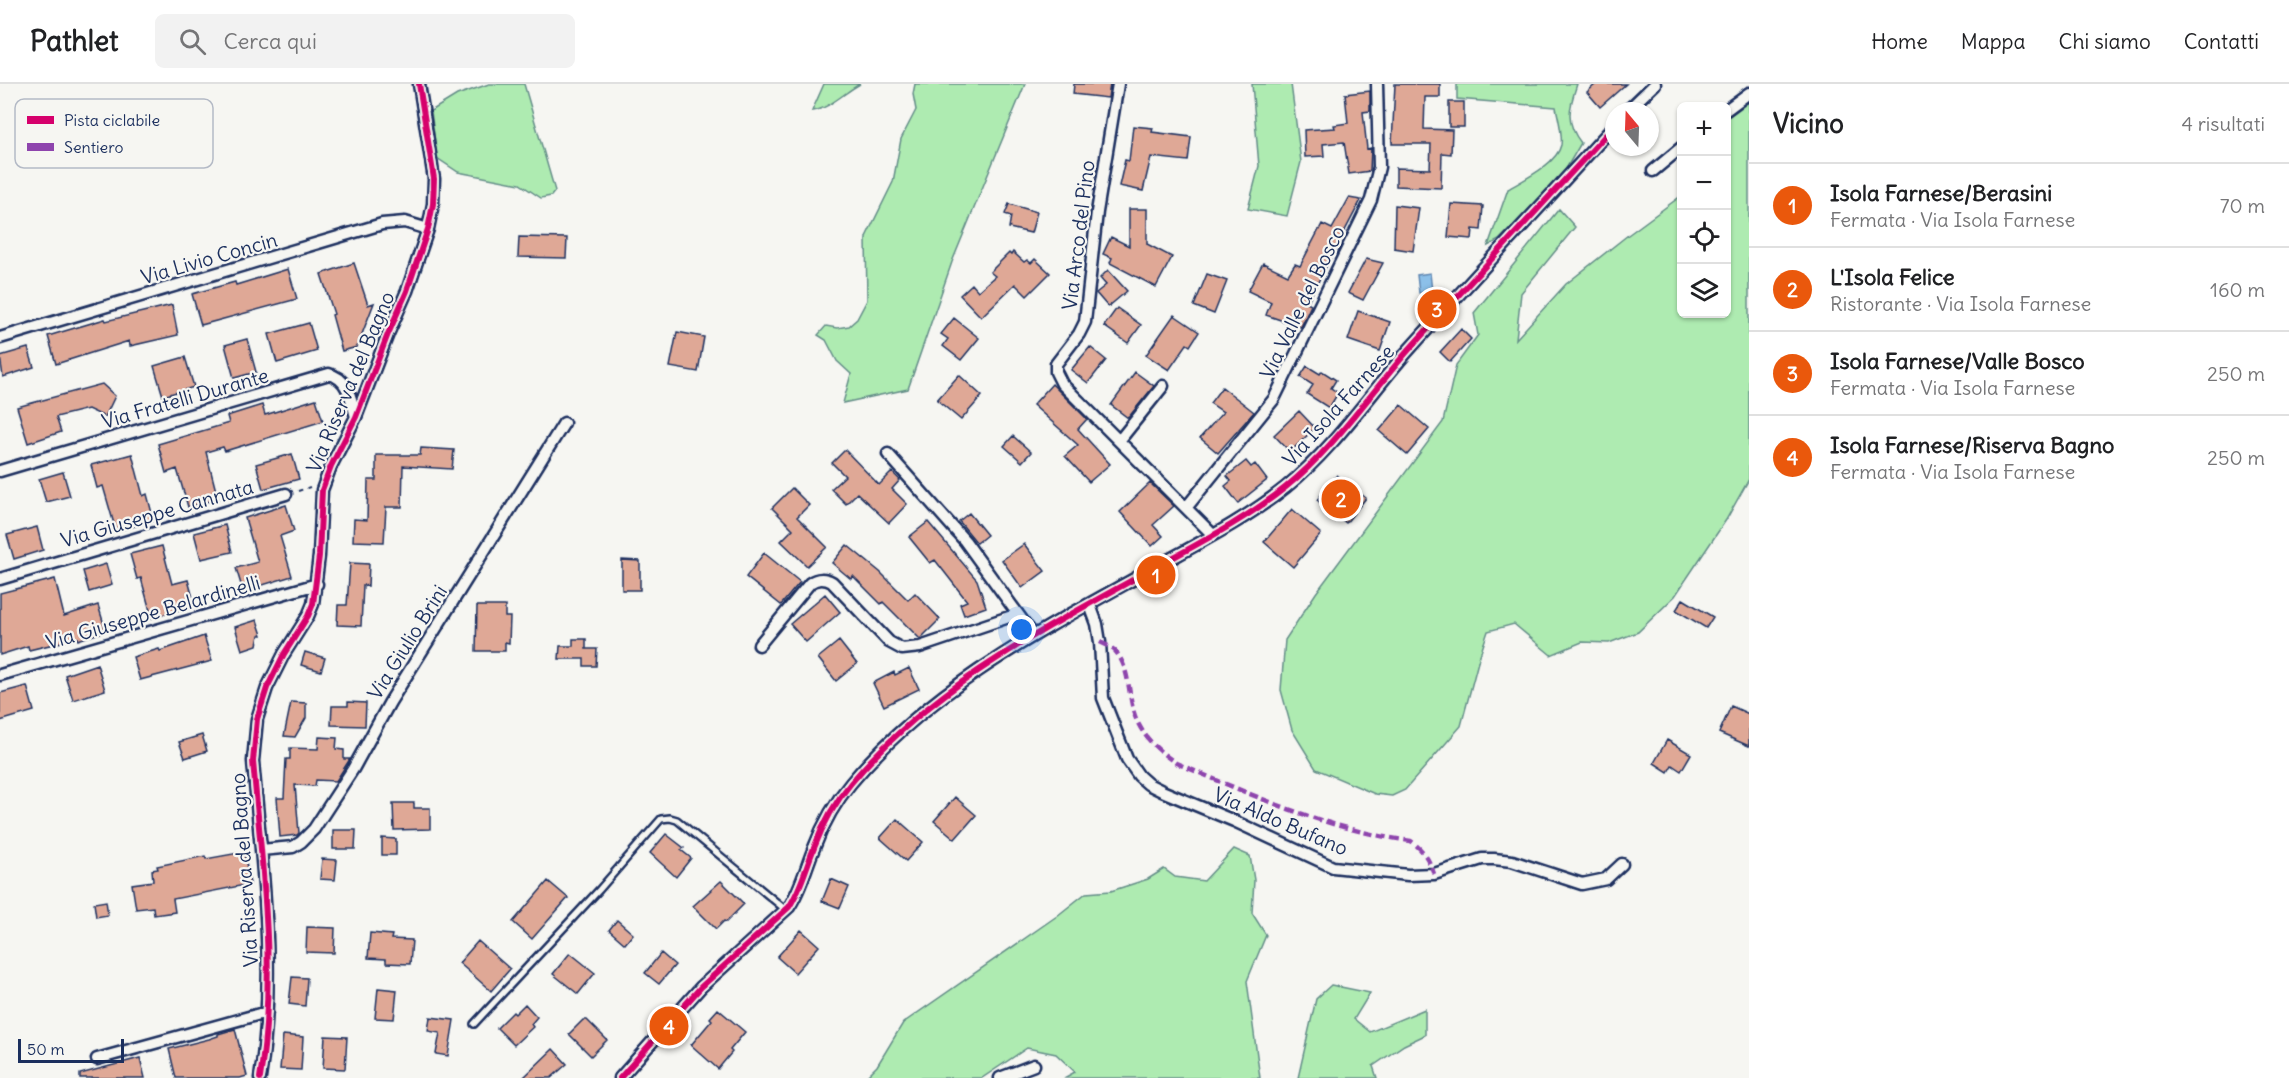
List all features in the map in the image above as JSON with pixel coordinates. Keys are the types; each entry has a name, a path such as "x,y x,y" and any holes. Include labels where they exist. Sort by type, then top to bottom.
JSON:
{"street":[{"name":"Via Riserva del Bagno","path":"260,1078 267,1012 268,936 253,761 257,719 274,671 308,616 317,584 320,496 324,483 356,417 407,291 428,229 434,194 433,165 419,84"},
{"name":"Via Arco del Pino","path":"1118,84 1098,205 1085,322 1076,339 1058,360 1055,368 1062,384 1213,534"},
{"name":"Via Valle del Bosco","path":"1186,508 1274,399 1371,200 1379,167 1377,84"},
{"path":"1636,102 1655,84"},
{"path":"1731,106 1749,93"},
{"name":"Via Isola Farnese","path":"620,1078 700,987 786,910 796,896 825,821 840,797 896,736 932,705 990,663 1033,636 1213,534 1278,493 1318,456 1408,351 1605,136"},
{"path":"1653,171 1677,151"},
{"name":"Via Livio Concin","path":"0,338 382,224 405,222 428,229"},
{"name":"Via Fratelli Durante","path":"0,471 329,375 337,377 345,385 356,417"},
{"path":"1119,441 1163,386"},
{"name":"Via Giulio Brini","path":"261,850 293,847 314,829 354,769 390,702 564,423"},
{"path":"888,454 965,541 1033,636"},
{"name":"Via Giuseppe Cannata","path":"0,579 286,494"},
{"path":"759,645 810,583 817,579 832,582 889,642 902,649 920,647 1018,614"},
{"name":"Via Giuseppe Belardinelli","path":"0,675 317,584"},
{"name":"Via Aldo Bufano","path":"1090,605 1101,642 1103,698 1127,759 1144,780 1162,791 1334,867 1408,875 1434,874 1482,859 1494,859 1512,861 1582,884 1606,879 1622,864"},
{"path":"97,1059 267,1012"},
{"path":"1000,1078 1034,1065"}],"lane":[{"path":"474,1024 600,890 656,822 661,819 677,820 786,910"}],"path":[{"path":"286,494 324,483"}],"green space":[{"path":"489,84 524,84 555,191 551,196 541,198 520,184 458,172 437,158 431,111 457,95"},
{"path":"824,84 860,84 831,104 812,111"},
{"path":"915,84 1025,84 952,262 908,389 843,403 851,374 837,361 826,340 818,335 826,326 837,328 849,326 857,319 867,300 866,237 893,182 901,139 916,110 913,94"},
{"path":"1252,84 1291,84 1301,162 1287,216 1248,209 1259,166"},
{"path":"1457,84 1577,84 1570,115 1572,128 1581,143 1563,174 1499,240 1488,246 1508,189 1539,171 1553,159 1561,145 1560,126 1556,107 1457,99"},
{"path":"1749,102 1749,479 1726,520 1675,596 1638,632 1609,643 1582,642 1551,655 1514,624 1488,631 1461,726 1405,790 1392,796 1375,794 1316,769 1292,730 1281,690 1285,640 1316,593 1443,422 1456,365 1478,335 1474,313 1559,209 1575,227 1521,293 1516,339 1566,284 1677,199 1677,318 1731,318 1731,115"},
{"path":"1234,849 1250,856 1254,880 1252,913 1266,935 1247,981 1260,1078 1064,1078 1075,1072 1056,1054 1027,1048 982,1078 865,1078 877,1066 903,1023 1057,916 1086,893 1111,891 1148,879 1164,869 1175,877 1204,881"},
{"path":"1331,985 1370,993 1354,1019 1370,1032 1425,1009 1425,1035 1404,1045 1373,1066 1377,1078 1298,1078 1316,999"}],"water":[{"path":"1430,273 1432,291 1419,293 1417,275"}],"building":[{"path":"1074,84 1110,84 1108,98 1073,94"},
{"path":"1395,84 1440,84 1440,97 1425,97 1424,129 1452,130 1451,154 1442,153 1441,188 1396,186 1396,168 1430,169 1431,144 1392,144"},
{"path":"1596,84 1626,84 1600,107 1587,92"},
{"path":"1370,91 1370,111 1363,112 1367,149 1371,148 1370,171 1349,174 1344,142 1323,144 1324,156 1305,157 1304,130 1335,128 1334,125 1348,123 1345,94"},
{"path":"1449,102 1464,102 1464,127 1449,127"},
{"path":"1133,126 1153,128 1152,132 1191,137 1188,161 1151,157 1143,191 1119,186 1125,160 1129,161"},
{"path":"1349,198 1361,200 1307,303 1311,305 1301,327 1266,315 1271,302 1248,291 1263,263 1288,275 1295,264 1300,266 1322,224 1332,229"},
{"path":"1009,204 1037,212 1031,233 1009,228 1011,216 1005,214"},
{"path":"1451,204 1483,206 1481,230 1473,229 1472,239 1448,237"},
{"path":"1395,205 1419,208 1413,251 1394,248"},
{"path":"1129,209 1147,209 1147,244 1172,257 1156,287 1110,263 1112,258 1103,254 1111,237 1129,246"},
{"path":"519,237 567,238 566,258 518,257"},
{"path":"1013,252 1024,262 1027,260 1031,263 1035,259 1050,273 1027,296 1015,284 981,317 960,295 972,284 978,291 995,276 990,272 1009,253 1011,255"},
{"path":"1366,259 1383,263 1363,300 1348,293"},
{"path":"354,263 368,305 374,303 357,347 342,351 332,315 334,314 321,274"},
{"path":"288,269 297,299 201,325 192,294 235,282 236,285"},
{"path":"1108,270 1127,291 1108,307 1096,293 1106,285 1100,278"},
{"path":"1207,274 1227,281 1214,314 1194,306"},
{"path":"172,305 178,335 130,346 129,341 56,364 48,336 105,319 106,321"},
{"path":"1117,308 1141,325 1128,343 1104,326"},
{"path":"1358,311 1390,322 1380,351 1348,340"},
{"path":"1174,315 1199,332 1190,346 1187,344 1169,370 1146,355"},
{"path":"954,318 979,338 961,360 943,346 948,339 941,334"},
{"path":"309,323 317,351 277,363 269,334"},
{"path":"1461,329 1471,339 1450,362 1440,352"},
{"path":"677,332 704,337 698,372 670,367"},
{"path":"247,339 256,372 234,378 225,345"},
{"path":"1090,347 1106,360 1088,383 1071,370"},
{"path":"28,348 34,367 3,377 0,356"},
{"path":"185,357 194,387 163,396 154,366"},
{"path":"1307,366 1320,374 1322,371 1336,380 1331,388 1338,393 1329,408 1307,394 1313,385 1300,377"},
{"path":"1135,372 1154,386 1128,418 1111,405"},
{"path":"959,375 982,396 961,420 937,400"},
{"path":"102,384 115,396 105,417 88,409 56,417 61,432 28,443 17,407"},
{"path":"1052,384 1087,419 1078,429 1110,464 1089,482 1065,456 1078,445 1033,405"},
{"path":"1222,387 1254,412 1218,453 1200,438 1223,412 1210,403"},
{"path":"316,399 323,421 225,451 223,447 206,452 218,499 188,507 177,469 166,473 158,444 229,423 227,416 262,405 265,415"},
{"path":"1401,405 1429,429 1407,455 1379,431"},
{"path":"1299,411 1315,428 1290,452 1274,435"},
{"path":"1013,436 1031,452 1022,462 1004,446"},
{"path":"421,448 454,450 452,469 403,466 402,507 386,507 384,542 353,541 354,519 367,520 368,480 376,480 376,455 420,455"},
{"path":"845,450 879,485 892,472 900,480 892,489 907,504 889,523 857,493 846,504 831,489 845,476 832,463"},
{"path":"132,454 143,496 147,494 154,521 116,531 103,486 97,488 91,465"},
{"path":"292,454 299,479 263,489 256,464"},
{"path":"1246,461 1251,467 1255,464 1267,480 1238,503 1225,486 1231,481 1227,476"},
{"path":"63,472 70,496 46,502 39,479"},
{"path":"1337,475 1366,498 1346,523 1317,500"},
{"path":"1150,483 1174,506 1153,525 1163,536 1152,546 1120,512"},
{"path":"792,488 809,505 797,517 827,547 807,566 781,541 793,529 772,508"},
{"path":"286,505 294,531 280,536 292,576 243,591 236,568 258,562 245,518"},
{"path":"1292,509 1321,534 1293,567 1264,542"},
{"path":"969,513 987,535 977,543 959,521"},
{"path":"928,522 977,580 986,607 964,615 960,604 967,601 935,560 930,563 909,537"},
{"path":"225,525 232,552 201,559 194,533"},
{"path":"37,527 43,550 14,559 7,535"},
{"path":"1024,544 1045,571 1022,588 1002,560"},
{"path":"847,545 880,572 908,600 915,593 940,619 920,639 853,576 851,579 832,563"},
{"path":"162,546 172,584 188,580 195,605 152,618 141,578 137,579 130,554"},
{"path":"764,553 800,582 781,605 746,577"},
{"path":"622,560 640,561 640,590 622,590"},
{"path":"350,563 369,564 368,586 363,585 361,626 337,625 338,605 347,605"},
{"path":"106,564 112,585 89,592 83,571"},
{"path":"55,579 64,616 98,605 106,631 78,640 78,638 29,650 28,646 0,655 0,593"},
{"path":"825,594 840,612 806,642 790,624"},
{"path":"1683,599 1713,617 1706,628 1676,610"},
{"path":"477,606 505,606 505,617 510,617 509,643 505,642 505,651 476,651"},
{"path":"257,620 262,635 259,635 257,645 242,650 235,627"},
{"path":"204,636 212,661 140,680 133,657 159,649 160,651"},
{"path":"573,639 586,639 586,649 597,649 596,666 584,666 584,659 559,659 560,646 573,646"},
{"path":"839,641 857,664 836,681 818,658"},
{"path":"305,652 325,658 321,671 301,665"},
{"path":"97,664 105,690 73,700 65,675"},
{"path":"909,668 919,689 884,706 873,683 894,672 895,675"},
{"path":"27,686 34,711 0,721 0,693"},
{"path":"291,702 306,703 306,718 295,737 284,736"},
{"path":"348,702 366,703 365,726 331,725 332,706 348,706"},
{"path":"1731,706 1749,714 1749,746 1719,733"},
{"path":"202,735 207,751 185,758 179,742"},
{"path":"319,737 337,738 336,749 344,750 344,759 350,759 336,781 316,780 315,786 295,785 299,833 280,837 277,798 284,798 286,759 290,759 290,748 318,749"},
{"path":"1667,740 1691,754 1681,771 1672,765 1668,772 1654,763"},
{"path":"955,797 976,815 955,839 934,821"},
{"path":"393,803 414,803 414,808 430,808 430,829 394,830"},
{"path":"897,819 923,842 906,861 880,838"},
{"path":"333,830 356,830 355,849 333,849"},
{"path":"666,834 684,848 681,850 691,858 676,877 650,853"},
{"path":"382,838 396,839 396,855 382,855"},
{"path":"244,852 250,884 173,899 175,912 154,915 153,907 136,909 132,884 153,881 152,870 158,869 157,866 205,856 206,859"},
{"path":"322,859 337,860 335,880 320,879"},
{"path":"831,879 849,887 840,908 822,901"},
{"path":"548,881 568,898 532,939 513,922"},
{"path":"721,881 744,904 716,929 693,906"},
{"path":"106,901 108,915 96,917 94,903"},
{"path":"617,920 633,934 625,944 609,930"},
{"path":"307,927 335,928 334,953 306,952"},
{"path":"801,930 819,946 795,973 777,957"},
{"path":"370,933 392,935 391,939 412,940 410,964 386,963 386,959 368,958"},
{"path":"478,941 510,969 491,991 459,963"},
{"path":"570,953 595,973 578,994 553,974"},
{"path":"661,953 675,965 659,984 645,973"},
{"path":"292,977 307,978 305,1006 289,1004"},
{"path":"378,988 397,990 394,1019 375,1018"},
{"path":"525,1004 537,1017 531,1024 533,1027 514,1045 497,1028"},
{"path":"718,1009 745,1032 718,1069 691,1045 712,1020 710,1018"},
{"path":"430,1017 454,1020 448,1056 436,1054 440,1033 428,1031"},
{"path":"583,1020 587,1020 607,1040 591,1056 569,1034"},
{"path":"235,1029 247,1076 240,1078 176,1078 169,1049 209,1039"},
{"path":"283,1035 303,1037 301,1070 280,1069"},
{"path":"325,1036 347,1037 345,1069 323,1068"},
{"path":"553,1049 567,1064 551,1078 523,1078"},
{"path":"140,1058 145,1078 80,1078 80,1074"}],"marked path":[{"path":"1100,642 1116,652 1125,668 1132,706 1145,735 1154,746 1176,763 1262,799 1320,820 1380,836 1411,841 1425,855 1434,874"}],"cycle path":[{"path":"260,1078 265,1038 268,959 264,880 253,761 257,719 267,688 313,604 319,556 322,490 331,466 356,417 407,291 428,229 433,204 434,179 419,84"},
{"path":"620,1078 701,987 789,907 821,830 835,806 851,783 884,747 919,715 996,659 1079,609 1226,528 1286,487 1334,440 1406,353 1605,136"}],"place":[{"name":"Isola Farnese/Valle Bosco","path":"1437,309"},
{"name":"L'Isola Felice","path":"1341,499"},
{"name":"Isola Farnese/Berasini","path":"1156,575"},
{"name":"Isola Farnese/Riserva Bagno","path":"669,1026"}]}
